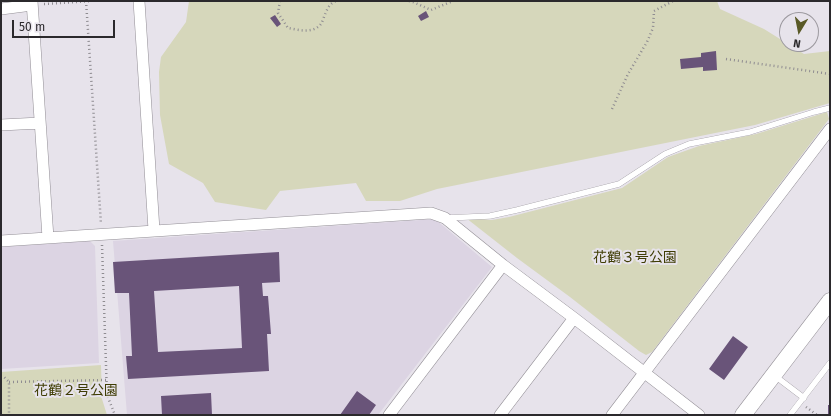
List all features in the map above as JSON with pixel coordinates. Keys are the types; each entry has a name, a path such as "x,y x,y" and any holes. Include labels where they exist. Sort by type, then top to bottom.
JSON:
{"street":[{"path":"139,1 154,230"},
{"path":"1,9 32,3 48,238"},
{"path":"1,125 40,123"},
{"path":"612,415 830,129"},
{"path":"1,241 154,230 431,214 445,218 503,265 699,415"},
{"path":"389,415 503,265"},
{"path":"743,415 830,301"},
{"path":"500,415 574,318"}],"lane":[{"path":"445,218 490,216 619,184 665,154 689,144 750,132 830,108"},
{"path":"790,415 830,364"},
{"path":"774,375 804,398"}],"path":[{"path":"86,1 102,234 107,395 115,415"},
{"path":"32,3 92,1"},
{"path":"280,1 278,13 288,28 303,30 312,30 321,24 327,10 332,3 336,1"},
{"path":"409,1 431,10 453,1"},
{"path":"612,109 628,74 647,42 653,28 654,11 674,1"},
{"path":"726,59 830,74"},
{"path":"1,376 9,382 9,415"},
{"path":"9,382 106,380"}],"shaded area":[{"path":"435,219 492,267 378,415 127,415 113,241"},
{"path":"90,241 95,246 99,363 1,369 1,247"}],"green space":[{"path":"189,1 717,1 720,9 764,29 779,38 779,52 801,52 804,54 830,51 830,103 755,125 437,189 400,201 366,201 356,183 280,191 266,210 215,202 203,183 169,164 160,115 159,72 161,57 186,22"},
{"name":"花鶴３号公園","path":"827,112 829,119 652,352 646,355 466,218 492,220 509,217 622,188 668,157 699,146 756,134"},
{"name":"花鶴２号公園","path":"101,365 102,399 107,415 1,415 1,372"}],"building":[{"path":"426,11 429,17 421,21 418,16"},
{"path":"275,15 281,24 277,27 270,18"},
{"path":"716,51 717,70 703,71 703,67 681,69 680,59 701,57 701,53"},
{"path":"279,252 280,282 262,283 263,296 268,296 271,334 267,334 269,371 128,379 126,356 132,356 129,293 115,293 113,262","holes":["239,286 242,348 158,352 154,291"]},
{"path":"733,336 748,347 724,380 709,369"},
{"path":"357,391 376,405 369,415 340,415"},
{"path":"211,393 212,415 162,415 161,396"},
{"path":"828,405 830,405 830,415 828,415"}]}
